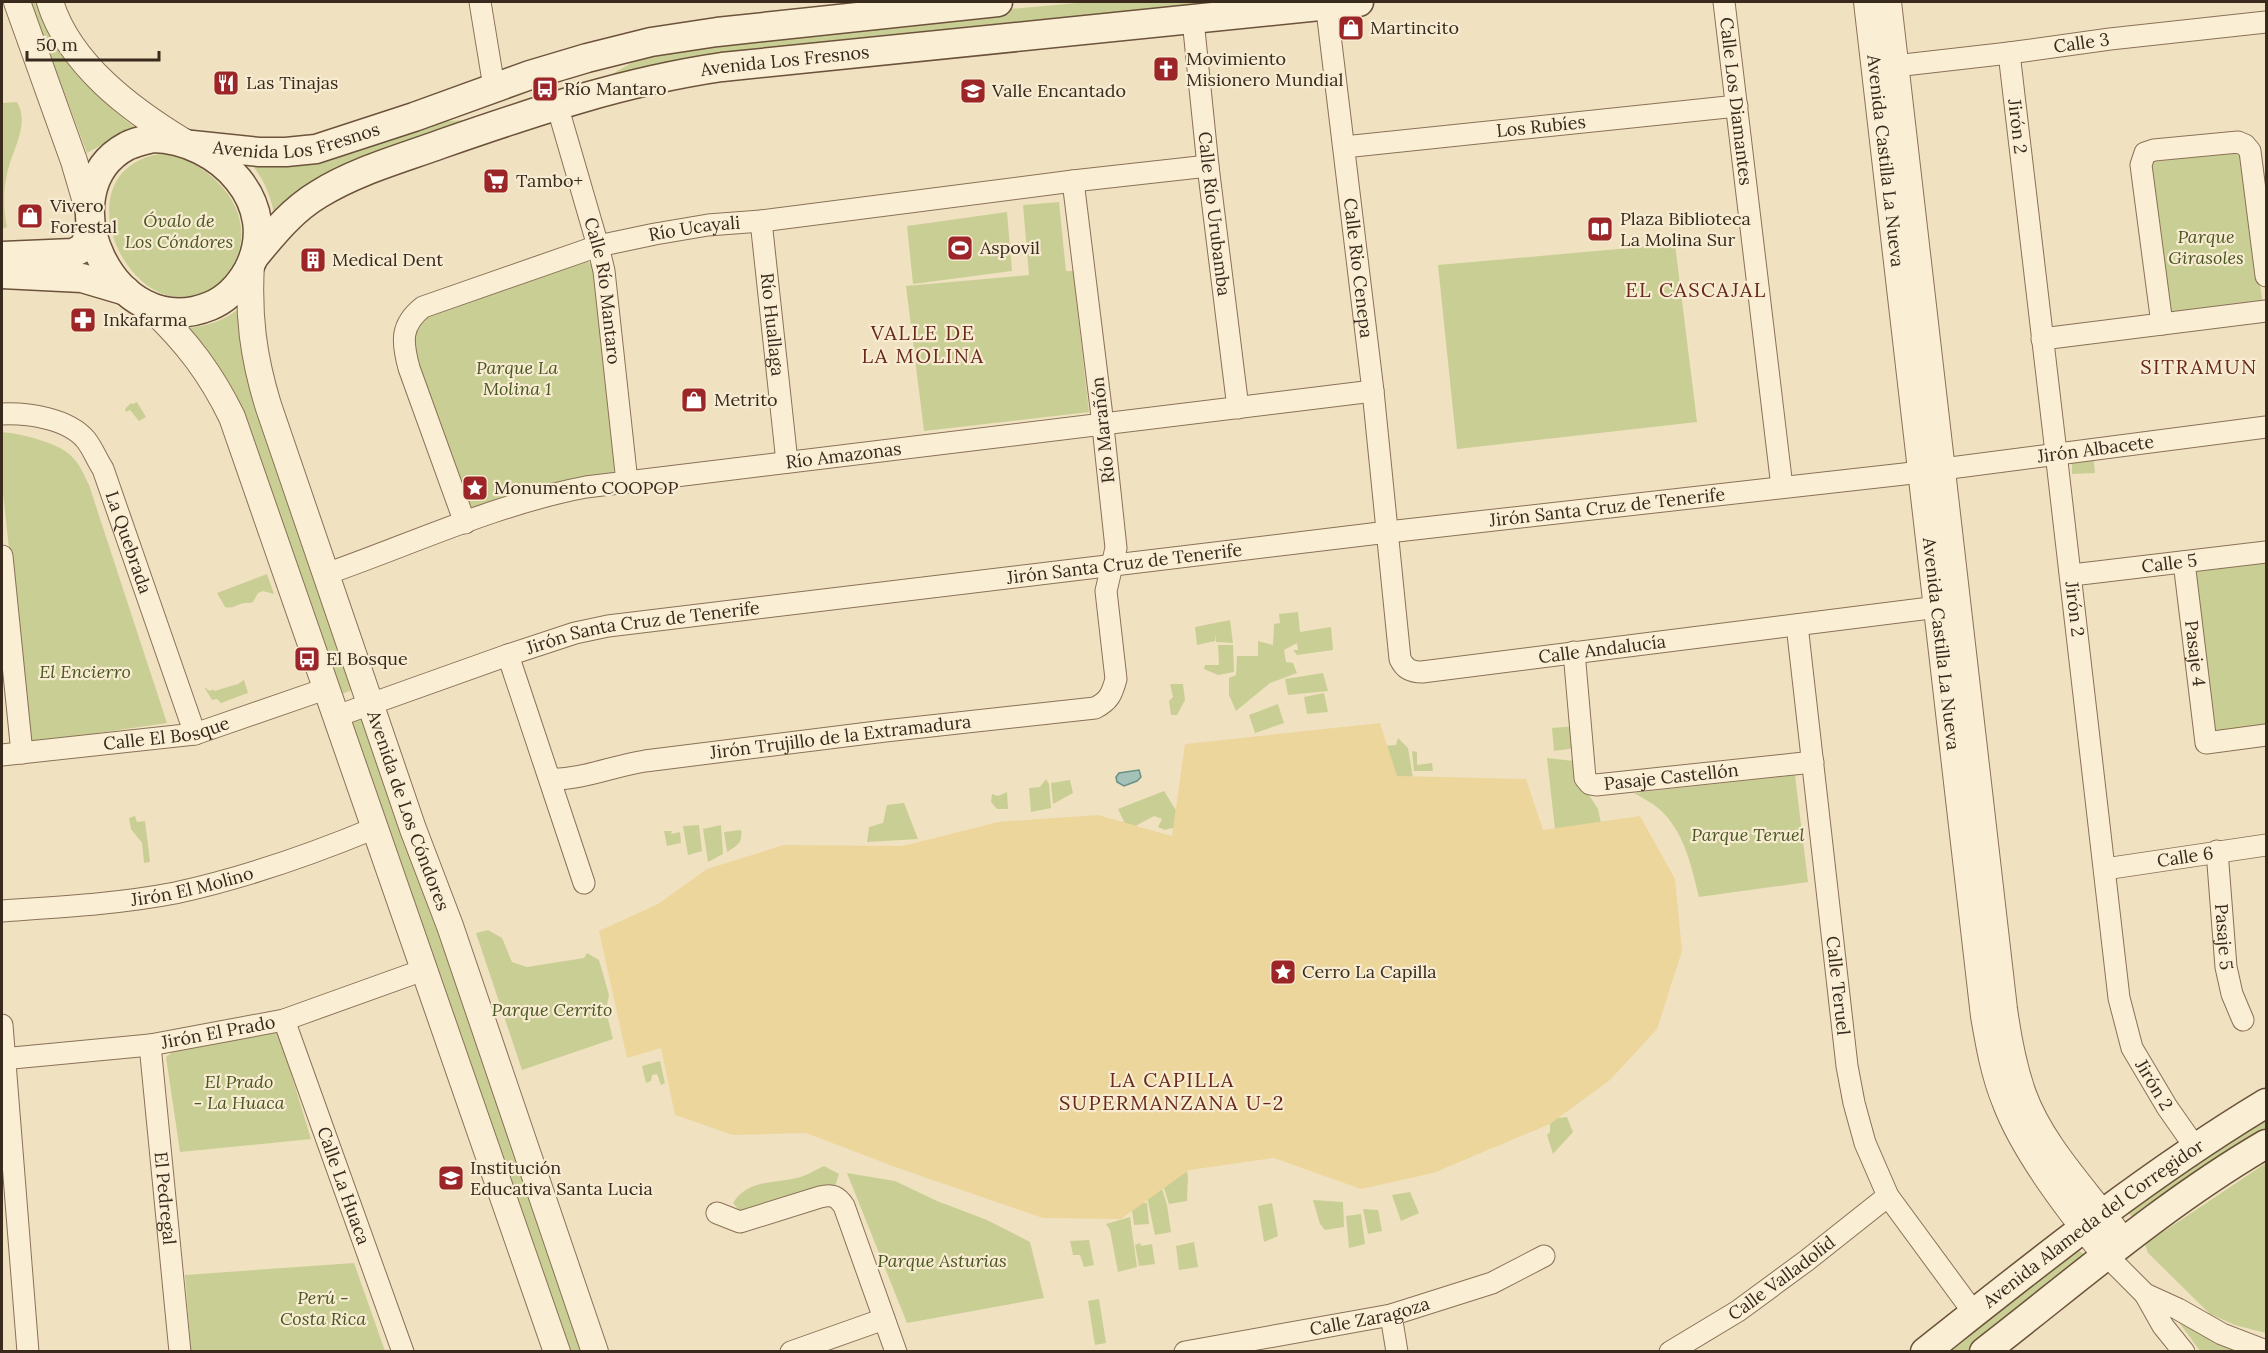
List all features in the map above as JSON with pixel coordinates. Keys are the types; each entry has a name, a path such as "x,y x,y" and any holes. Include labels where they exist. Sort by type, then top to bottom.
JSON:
{"main road":[{"name":"Avenida Los Fresnos","path":"188,143 259,152 316,149 414,117 494,87 587,58 651,42 910,6 998,2"},
{"name":"Avenida Los Fresnos","path":"253,260 293,213 338,183 449,141 557,105 644,81 722,67 1194,20 1326,3 1359,2"},
{"path":"2,256 73,253 83,248 90,222 96,180 105,166 126,147 153,138 169,138 188,143 220,162 249,194 257,224 253,260 238,286 225,298 211,306 196,311 179,312 152,309 126,291 106,270 97,251 90,222"},
{"path":"2,274 82,278 126,291"},
{"name":"Avenida Alameda del Corregidor","path":"1925,1352 2093,1220 2195,1147 2266,1103"},
{"name":"Avenida Alameda del Corregidor","path":"1997,1348 2114,1249 2202,1185 2266,1144"}],"street":[{"path":"17,2 74,161 90,222"},
{"path":"50,2 60,26 99,79 151,122 188,143"},
{"path":"480,2 494,87"},
{"name":"Calle Los Diamantes","path":"1724,2 1782,487"},
{"name":"Avenida Castilla La Nueva","path":"1867,2 1933,470 2011,1055 2023,1096 2093,1220"},
{"name":"Avenida Castilla La Nueva","path":"1888,2 1933,470 1938,607 1984,1016 1992,1058 2004,1101 2021,1136 2093,1220 2114,1249"},
{"name":"Calle Rio Cenepa","path":"1326,3 1389,532"},
{"name":"Calle Río Urubamba","path":"1194,20 1208,166 1239,408"},
{"name":"Calle 3","path":"1895,66 2266,22"},
{"name":"Jirón 2","path":"2009,53 2072,575 2119,998 2132,1048 2167,1107 2195,1147"},
{"name":"Calle Río Mantaro","path":"557,105 598,246 615,364 627,482"},
{"name":"Los Rubíes","path":"1344,147 1737,106"},
{"path":"2162,324 2142,165 2145,153 2154,150 2238,142 2245,145 2250,151 2266,276"},
{"name":"Río Ucayali","path":"465,523 409,368 404,348 405,333 414,314 437,301 598,246 708,225 761,221 1208,166"},
{"name":"Río Marañón","path":"1073,181 1116,548 1106,591 1116,679"},
{"name":"Río Huallaga","path":"761,221 788,462"},
{"name":"Avenida de Los Cóndores","path":"253,260 249,298 250,321 258,371 370,704 450,926 595,1352"},
{"name":"Avenida de Los Cóndores","path":"152,309 191,348 221,394 232,417 426,969 557,1352"},
{"path":"2042,339 2266,311"},
{"name":"Río Amazonas","path":"326,574 543,496 586,487 1373,391"},
{"name":"La Quebrada","path":"2,414 21,413 57,421 85,438 103,469 195,734"},
{"name":"Jirón Albacete","path":"1933,470 2266,427"},
{"name":"Jirón Santa Cruz de Tenerife","path":"337,716 508,655 575,633 608,626 1389,532 1933,470"},
{"name":"Calle Andalucía","path":"1389,532 1400,659 1404,667 1413,672 1938,607"},
{"name":"Calle 5","path":"2072,575 2266,552"},
{"path":"2,556 12,754"},
{"name":"Pasaje 4","path":"2184,561 2206,743 2266,735"},
{"name":"Calle Teruel","path":"1797,625 1847,1066 1854,1103 1865,1143 1888,1196 1974,1313"},
{"name":"Pasaje Castellón","path":"1574,652 1585,778 1590,784 1596,786 1813,762"},
{"path":"508,655 584,883"},
{"name":"Jirón Trujillo de la Extramadura","path":"550,779 565,779 619,765 645,761 1095,708 1106,702 1113,693 1116,679"},
{"name":"Calle El Bosque","path":"12,754 195,734 328,688"},
{"name":"Jirón El Molino","path":"2,911 129,900 213,884 281,864 375,828"},
{"name":"Calle 6","path":"2105,869 2266,845"},
{"name":"Pasaje 5","path":"2217,851 2226,968 2232,994 2243,1020"},
{"name":"Jirón El Prado","path":"3,1059 150,1045 284,1020 426,969"},
{"name":"Calle La Huaca","path":"284,1020 402,1352"},
{"path":"2,1025 28,1352"},
{"name":"El Pedregal","path":"150,1045 180,1352"},
{"path":"717,1214 740,1222 830,1195 838,1198 844,1206 896,1352"},
{"name":"Calle Valladolid","path":"1670,1352 1738,1311 1888,1196"},
{"path":"2114,1249 2129,1279 2145,1294 2163,1326 2184,1352"},
{"name":"Calle Zaragoza","path":"1185,1352 1391,1315 1492,1283 1545,1257"},
{"path":"2145,1294 2178,1309 2222,1334 2266,1351"},
{"path":"1391,1315 1397,1352"},
{"path":"792,1352 884,1319"}],"green space":[{"path":"30,2 36,2 54,39 76,71 103,100 134,127 87,153"},
{"path":"1088,2 1281,2 595,84 652,51 911,18"},
{"path":"17,102 22,119 6,177 4,198 7,227 2,229 2,103"},
{"path":"492,118 276,220 262,180 246,159 421,123"},
{"name":"Parque Girasoles","path":"2233,150 2240,154 2263,304 2167,312 2146,167 2153,162"},
{"name":"Óvalo de Los Cóndores","path":"165,153 203,170 219,183 231,199 239,217 241,236 237,255 226,275 211,289 192,296 166,295 143,282 125,261 113,235 109,208 115,183 133,164"},
{"path":"1059,202 1066,271 1073,271 1089,412 924,431 906,286 1029,275 1023,205"},
{"name":"Aspovil","path":"1007,212 1012,271 913,284 907,226"},
{"path":"1675,244 1697,422 1457,449 1438,265"},
{"name":"Parque La Molina 1","path":"586,260 593,266 616,469 610,475 477,509 471,508 414,358 414,325 421,318"},
{"path":"242,306 357,688 339,695 184,328 215,322 229,316"},
{"path":"137,402 146,417 139,421 130,410 126,412 125,409 131,403"},
{"name":"El Encierro","path":"2,432 31,437 52,444 69,454 81,469 89,485 167,723 30,743 2,484"},
{"path":"2093,455 2095,473 2072,474 2072,461"},
{"path":"2266,560 2266,725 2212,731 2194,569"},
{"path":"267,574 274,594 263,591 258,593 253,602 225,607 217,593"},
{"path":"1298,612 1300,632 1331,627 1333,650 1297,655 1293,650 1298,650 1297,643 1284,650 1286,662 1293,663 1297,673 1270,683 1236,711 1229,695 1229,678 1236,675 1237,656 1258,656 1258,641 1273,645 1274,624 1280,623 1279,614"},
{"path":"1230,620 1233,643 1216,642 1215,634 1215,641 1197,645 1195,627"},
{"path":"1218,645 1233,645 1234,672 1218,675 1204,669 1205,665 1219,665"},
{"path":"1323,673 1328,691 1288,695 1285,679"},
{"path":"244,680 248,693 221,703 217,699 212,700 204,687 214,691"},
{"path":"1170,684 1183,684 1185,700 1177,715 1171,715 1169,701 1173,697"},
{"path":"1324,693 1328,712 1307,714 1304,697"},
{"path":"1278,704 1284,723 1255,733 1249,715"},
{"path":"355,720 365,720 586,1351 566,1351 351,725"},
{"path":"1576,726 1576,748 1554,751 1552,728"},
{"path":"1398,738 1408,748 1414,784 1398,791 1383,746 1396,745"},
{"path":"1412,751 1417,752 1417,765 1432,763 1433,771 1414,771"},
{"path":"1547,758 1574,761 1583,786 1598,809 1615,888 1567,937"},
{"name":"Parque Teruel","path":"1795,775 1808,882 1699,897 1685,849 1674,827 1658,808 1634,793"},
{"path":"1046,779 1049,784 1051,808 1031,812 1029,788 1040,787"},
{"path":"1070,780 1073,793 1053,804 1051,783"},
{"path":"1164,791 1189,831 1171,828 1165,830 1158,827 1162,819 1154,816 1128,830 1118,809"},
{"path":"1007,792 1008,809 997,809 991,802 992,794 998,796"},
{"path":"904,803 918,839 867,842 869,827 883,823 887,805"},
{"path":"135,816 137,822 145,821 150,862 144,863 142,843 131,829 129,818"},
{"path":"699,825 702,851 688,855 683,826"},
{"path":"721,825 723,854 708,862 703,829"},
{"path":"741,830 738,844 727,852 724,832"},
{"path":"664,831 672,831 671,834 680,832 681,843 667,846"},
{"name":"Parque Cerrito","path":"488,930 502,938 512,962 527,967 584,958 587,953 599,960 609,995 606,1011 613,1039 522,1070 476,933"},
{"name":"El Prado - La Huaca","path":"269,1030 279,1034 311,1139 180,1152 166,1057 174,1051"},
{"path":"660,1061 665,1083 661,1085 657,1074 652,1075 651,1081 646,1083 642,1066"},
{"path":"2266,1111 2266,1134 2135,1219 2127,1212"},
{"path":"1567,1117 1573,1132 1553,1154 1547,1135 1550,1132 1550,1119"},
{"path":"1177,1127 1188,1176 1187,1201 1169,1204 1161,1179"},
{"path":"2266,1163 2266,1333 2235,1325 2210,1314 2148,1253 2145,1244"},
{"path":"824,1166 839,1174 833,1193 742,1214 733,1203 739,1195 753,1186 800,1177"},
{"name":"Parque Asturias","path":"847,1173 895,1181 937,1201 987,1220 1030,1242 1044,1298 907,1323"},
{"path":"1159,1179 1167,1205 1171,1232 1155,1235 1144,1182"},
{"path":"1410,1192 1419,1213 1401,1221 1392,1195"},
{"path":"1313,1200 1343,1202 1344,1227 1325,1230 1320,1224"},
{"path":"1131,1202 1147,1203 1149,1224 1134,1225"},
{"path":"1272,1203 1278,1236 1264,1242 1258,1206"},
{"path":"1363,1209 1378,1210 1382,1231 1368,1234"},
{"path":"1361,1214 1365,1244 1349,1248 1346,1216"},
{"path":"1130,1217 1137,1267 1118,1272 1110,1230 1106,1224"},
{"path":"1089,1240 1094,1265 1084,1267 1080,1255 1073,1255 1070,1241"},
{"path":"1194,1242 1198,1267 1179,1270 1176,1246"},
{"path":"1140,1243 1141,1246 1152,1244 1155,1264 1139,1266 1135,1245"},
{"path":"2075,1249 2083,1253 2083,1262 1969,1351 1939,1352"},
{"name":"Perú - Costa Rica","path":"354,1263 385,1351 191,1351 185,1275"},
{"path":"1099,1299 1106,1343 1095,1345 1088,1301"},
{"path":"2178,1321 2234,1351 2200,1351"}],"sand":[{"path":"1380,723 1397,776 1526,779 1543,830 1640,816 1675,879 1682,951 1657,1029 1610,1080 1550,1124 1433,1173 1361,1189 1274,1158 1189,1170 1121,1219 1043,1218 898,1168 806,1133 733,1135 675,1115 661,1048 627,1058 599,931 658,904 707,869 784,845 903,846 998,822 1098,815 1172,836 1185,744"}],"water":[{"path":"1139,770 1141,777 1137,781 1124,786 1117,782 1116,777 1119,773"}],"place":[{"name":"Martincito","path":"1351,28"},
{"name":"Movimiento Misionero Mundial","path":"1166,69"},
{"name":"Las Tinajas","path":"226,83"},
{"name":"Río Mantaro","path":"545,89"},
{"name":"Valle Encantado","path":"973,91"},
{"name":"Tambo+","path":"496,181"},
{"name":"Vivero Forestal","path":"30,216"},
{"name":"Plaza Biblioteca La Molina Sur","path":"1600,229"},
{"name":"Aspovil","path":"960,248"},
{"name":"Medical Dent","path":"313,260"},
{"name":"Inkafarma","path":"83,320"},
{"name":"Metrito","path":"694,400"},
{"name":"Monumento COOPOP","path":"475,488"},
{"name":"El Bosque","path":"307,659"},
{"name":"Cerro La Capilla","path":"1283,972"},
{"name":"Institución Educativa Santa Lucia","path":"451,1178"}],"district":[{"name":"EL CASCAJAL","path":"1696,290"},
{"name":"VALLE DE LA MOLINA","path":"923,344"},
{"name":"SITRAMUN","path":"2199,367"},
{"name":"LA CAPILLA SUPERMANZANA U-2","path":"1172,1092"}]}
